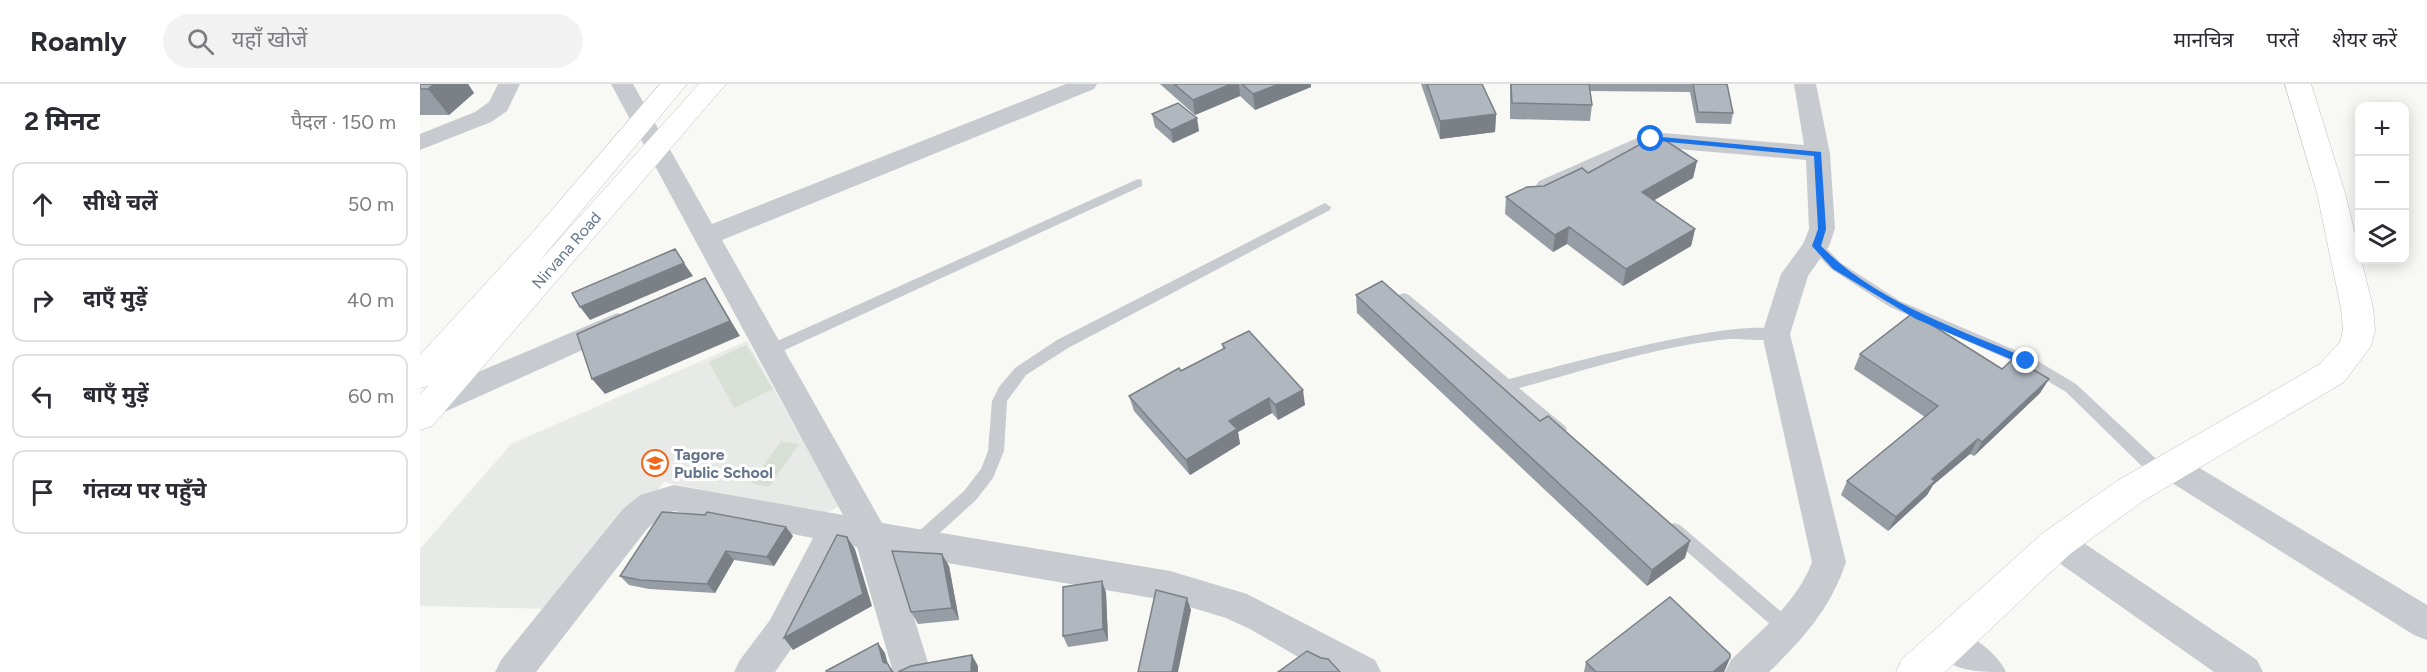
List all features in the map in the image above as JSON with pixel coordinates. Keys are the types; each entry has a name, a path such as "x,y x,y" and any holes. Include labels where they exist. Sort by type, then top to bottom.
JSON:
{"street":[{"path":"420,142 483,117 499,106 510,84"},
{"path":"622,84 706,236 716,279 769,351 871,535 912,672"},
{"name":"Nirvana Road","path":"420,376 651,135 713,84"},
{"path":"706,236 1086,84"},
{"path":"1744,672 1812,603 1824,582 1829,562 1776,334 1795,274 1816,246 1822,229 1818,154 1805,84"},
{"path":"1916,672 2057,543 2130,491 2332,373 2355,346 2359,330 2357,309 2331,193 2298,84"},
{"name":"Nirvana Road","path":"425,412 651,135 667,87"},
{"path":"1532,195 1651,139 1818,154"},
{"path":"425,412 642,312"},
{"path":"2166,470 2427,624"},
{"path":"514,672 635,519 652,505 674,498 916,544 1170,586 1263,618 1312,648 1362,672"},
{"path":"753,672 783,631 836,527"},
{"path":"2057,543 2244,672"},
{"path":"1949,642 1987,672"}],"lane":[{"path":"769,351 1138,183"},
{"path":"916,544 973,492 987,475 994,459 997,407 1003,391 1013,378 1034,361 1325,207"},
{"path":"1816,246 1836,266 1895,304 1919,317 2026,361 2071,388 2166,470"},
{"path":"1404,298 1570,440"},
{"path":"1507,386 1669,344 1730,334 1776,334"},
{"path":"1659,517 1787,628"}],"shaded area":[{"name":"Tagore Public School","path":"747,341 840,506 824,514 664,482 557,609 420,606 420,549 511,444"},
{"path":"746,345 773,389 734,408 709,362"},
{"path":"781,441 799,444 769,487 751,483"}],"building":[{"path":"420,84 434,84 428,89 420,89"},
{"path":"1174,84 1231,84 1193,100"},
{"path":"1242,84 1279,84 1253,94"},
{"path":"1427,84 1482,84 1496,114 1440,121"},
{"path":"1511,84 1589,84 1592,105 1512,103"},
{"path":"1693,84 1727,84 1733,113 1698,112"},
{"path":"1178,103 1197,118 1171,130 1152,114"},
{"path":"1657,135 1697,161 1642,192 1695,229 1626,269 1569,227 1555,235 1506,197 1527,187 1544,186 1582,168 1588,173"},
{"path":"675,249 684,263 580,307 572,293"},
{"path":"705,278 730,321 592,379 577,334"},
{"path":"1382,281 1540,421 1548,416 1690,541 1652,570 1356,295"},
{"path":"1913,313 2002,369 2014,358 2049,379 1982,442 1978,439 1932,479 1935,481 1896,517 1847,481 1938,406 1860,354"},
{"path":"1249,331 1303,390 1275,405 1269,398 1229,421 1237,429 1186,460 1129,396 1179,368 1181,371 1225,348 1222,344"},
{"path":"662,512 705,515 707,512 786,527 767,557 726,551 707,584 640,580 620,576"},
{"path":"837,535 847,537 863,594 784,638"},
{"path":"892,551 942,554 952,608 911,612"},
{"path":"1102,581 1103,629 1063,636 1063,587"},
{"path":"1156,590 1187,598 1172,672 1138,672"},
{"path":"1670,597 1730,654 1730,658 1713,672 1596,672 1586,662"},
{"path":"878,643 883,662 888,664 892,672 826,671"},
{"path":"1307,651 1328,659 1340,672 1278,672"},
{"path":"972,655 971,672 898,672 911,666"}],"place":[{"name":"Tagore Public School","path":"655,463"}],"route":[{"path":"1651,139 1663,138 1818,154 1822,229 1816,246 1836,266 1919,317 2026,361"}]}
